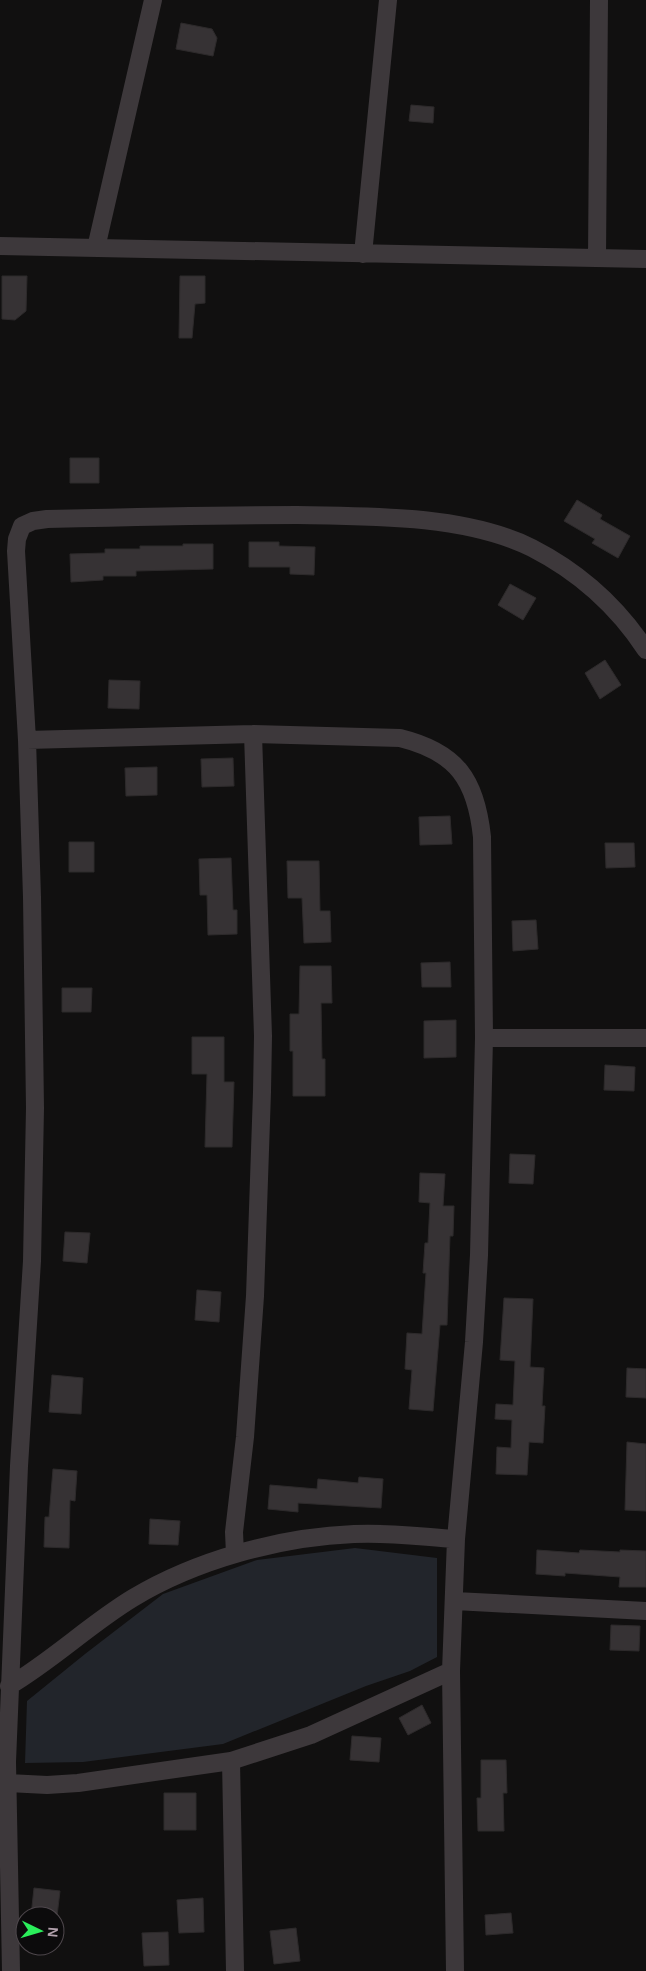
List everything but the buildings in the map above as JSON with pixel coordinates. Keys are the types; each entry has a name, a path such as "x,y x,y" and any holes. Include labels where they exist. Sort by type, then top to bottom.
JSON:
{"street":[{"path":"96,248 153,0"},
{"path":"363,254 388,0"},
{"path":"597,258 599,0"},
{"path":"0,246 646,260"},
{"path":"12,1971 8,1783 3,1762 4,1721 9,1686 19,1466 32,1261 35,1108 32,897 27,740 16,551 17,539 22,526 34,521 47,519 249,515 350,516 409,518 494,533 531,547 564,566 591,586 612,606 646,650"},
{"path":"27,740 253,734 400,738 422,744 439,752 453,762 466,780 479,815 482,837 484,1038 479,1255 474,1342 456,1539 451,1671 455,1971"},
{"path":"235,1554 234,1532 245,1437 256,1296 262,1092 263,1036 253,734"},
{"path":"484,1038 646,1038"},
{"path":"9,1686 38,1668 134,1597 184,1572 235,1554 277,1544 338,1534 369,1533 456,1539"},
{"path":"455,1601 646,1611"},
{"path":"8,1783 47,1785 78,1783 231,1761 311,1735 451,1671"},
{"path":"231,1761 235,1971"}],"shaded area":[{"path":"355,1548 437,1558 437,1657 410,1671 366,1686 223,1744 83,1762 25,1763 27,1701 163,1594 257,1560"}]}
